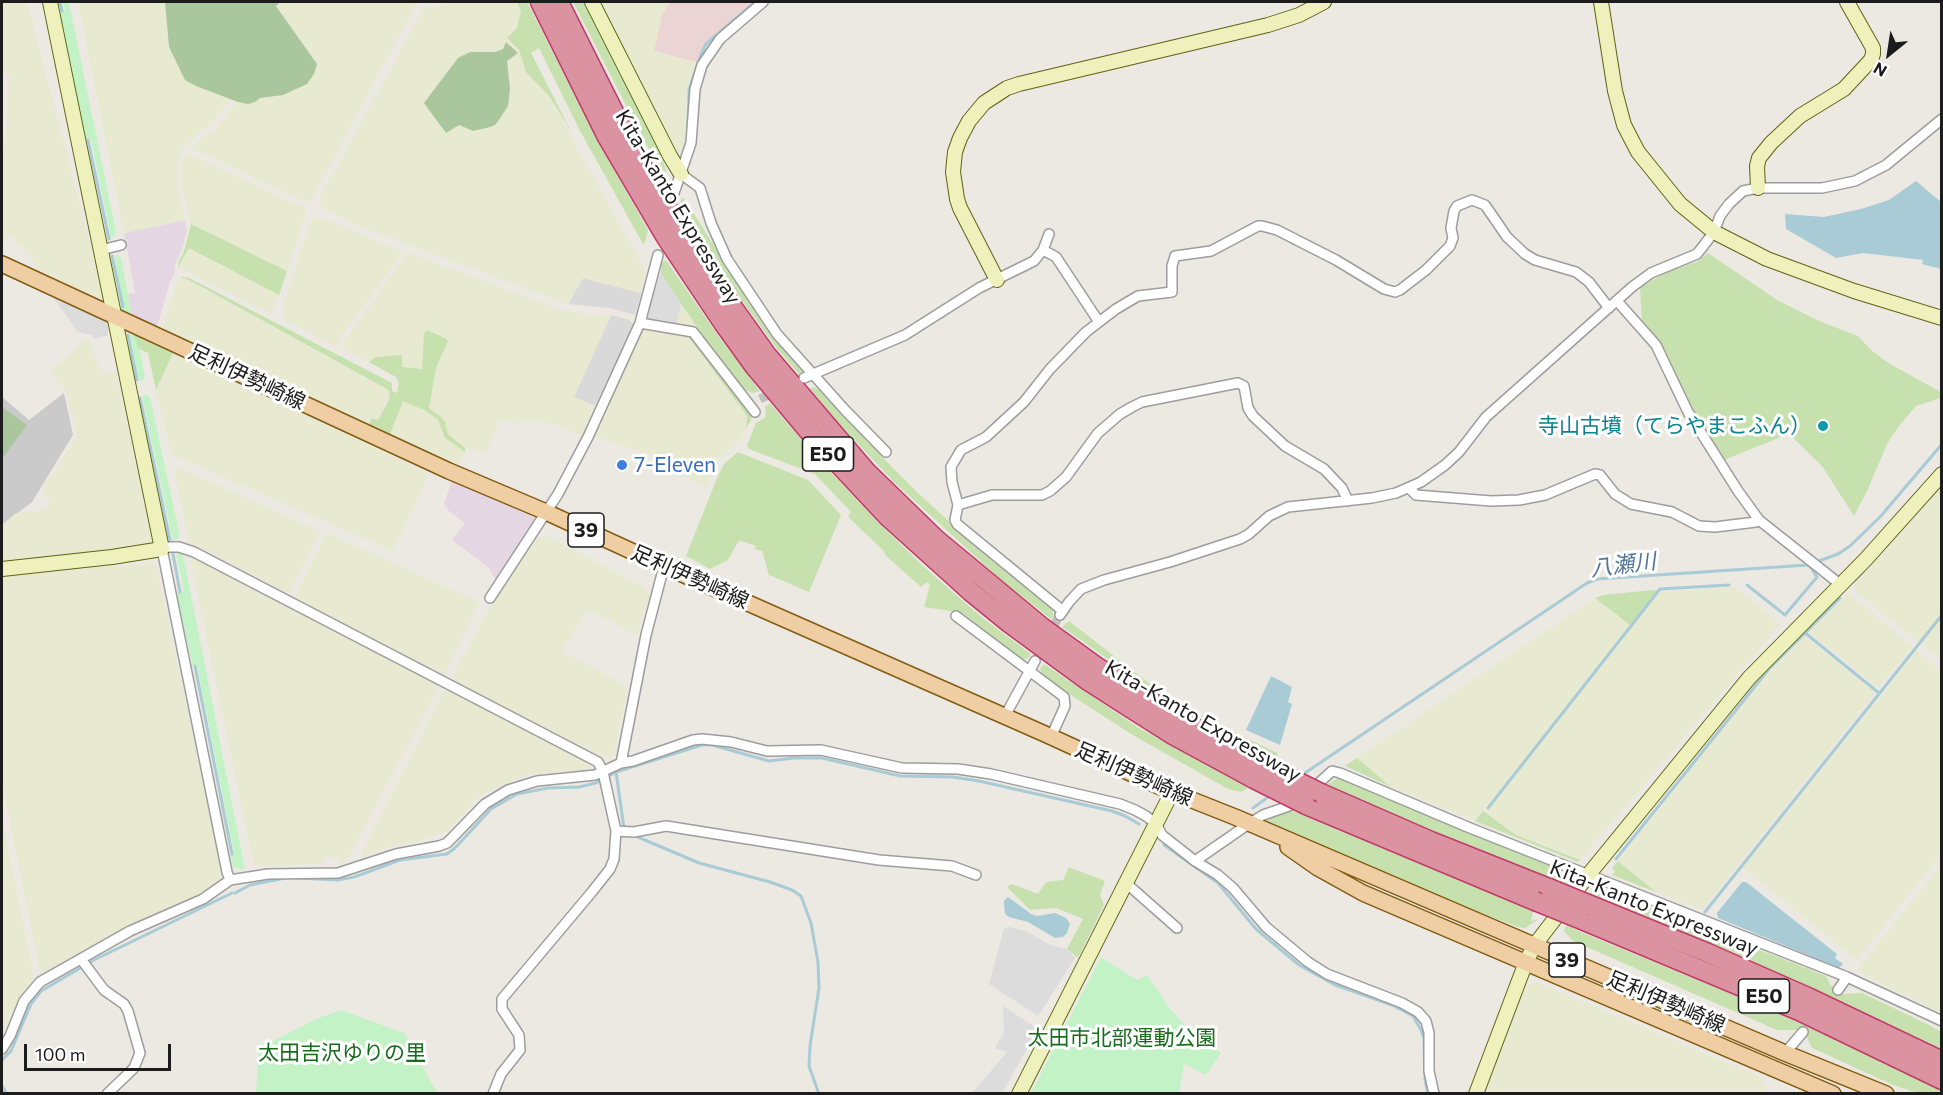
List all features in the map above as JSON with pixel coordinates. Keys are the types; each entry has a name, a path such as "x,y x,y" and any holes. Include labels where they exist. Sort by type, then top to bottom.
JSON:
{"highway":[{"name":"Kita-Kanto Expressway","path":"540,2 607,137 664,236 729,332 815,439 888,517 1009,623 1088,681 1171,734 1260,773 1321,793 1409,832 1549,888 1587,913 1799,1011 1941,1080"},
{"name":"Kita-Kanto Expressway","path":"559,2 636,153 702,264 767,355 867,472 936,539 1042,627 1096,666 1306,805 1535,901 1587,913 1708,953 1808,997 1941,1061"}],"main road":[{"name":"足利伊勢崎線","path":"2,264 449,471 546,512 1172,792 1250,823 1785,1053 1886,1094"},
{"name":"足利伊勢崎線","path":"1250,823 1272,835 1341,883 1833,1094"}],"street":[{"path":"50,2 230,880"},
{"path":"592,2 670,156 681,174 700,188 720,245 748,291 777,334 886,452"},
{"path":"674,193 691,143 695,89 702,64 720,39 763,2"},
{"path":"997,280 960,208 954,172 955,152 960,138 984,103 1007,88 1019,84 1268,25 1299,15 1324,2"},
{"path":"1601,2 1624,125 1638,152 1680,204 1714,232 1767,259 1801,273 1941,318"},
{"path":"1758,188 1759,158 1771,143 1800,116 1844,89 1874,54 1848,2"},
{"path":"1841,585 1759,520 1688,412 1656,345 1613,304 1589,282 1576,272 1535,260 1525,254 1507,237 1485,205 1472,200 1457,206 1454,211 1451,228 1453,238 1450,246 1426,270 1395,292 1384,289 1336,260 1277,230 1258,226 1211,250 1175,256 1172,266 1172,292 1138,296 1098,322 1050,369 1011,416 986,437 965,447 956,456 951,472 958,506 955,520 957,524 1061,614 1081,589 1240,539 1269,516 1288,507 1396,493 1432,476 1465,445 1486,417 1613,304 1651,273 1697,254 1714,232 1720,216 1734,198 1743,191 1758,188 1822,188 1855,181 1886,165 1941,119"},
{"path":"804,378 905,335 962,298 1034,261 1043,250 1049,234"},
{"path":"101,250 121,245"},
{"path":"1043,250 1056,257 1098,322"},
{"path":"490,598 558,494 588,437 640,323 658,255"},
{"path":"640,323 693,332 753,408 760,399"},
{"path":"958,506 992,495 1042,495 1066,477 1098,433 1132,407 1142,402 1238,383 1244,386 1248,408 1253,416 1285,446 1324,469 1342,488 1348,501"},
{"path":"1409,488 1416,495 1491,501 1519,500 1545,495 1595,474 1600,475 1615,494 1631,504 1672,512 1698,526 1706,528 1759,520"},
{"path":"1476,1094 1534,946 1589,874 1749,678 1841,585 1941,474"},
{"path":"2,569 179,547 194,552 598,762 603,772 616,831 614,859 610,869 502,999 502,1009 519,1035 520,1050 501,1074 493,1094"},
{"path":"621,763 646,635 664,566"},
{"path":"956,616 1066,700 1051,737"},
{"path":"1005,716 1035,661"},
{"path":"2,1049 24,1001 40,982 130,931 203,899 230,880 268,874 339,873 396,854 439,846 447,843 485,804 508,790 537,781 588,777 621,763 702,739 731,742 766,751 821,750 902,768 958,769 991,774 1120,804 1146,816 1156,824 1162,835 1233,888 1275,936 1318,969 1340,980 1402,1003 1418,1012 1426,1021 1429,1033 1430,1071 1434,1094"},
{"path":"1195,861 1263,815 1289,806 1332,771 1848,977 1941,1021"},
{"path":"1019,1094 1172,792"},
{"path":"616,831 666,826 879,860 952,866 976,875"},
{"path":"1126,883 1177,928"},
{"path":"81,959 104,990 124,1004 140,1053 134,1068 107,1094"},
{"path":"1838,990 1848,977"},
{"path":"1785,1053 1803,1032"}],"shaded area":[{"path":"670,2 752,2 706,43 696,62 654,51 662,14"},
{"path":"185,220 187,230 182,250 174,267 175,273 170,282 158,324 155,326 132,316 128,294 135,293 124,233"},
{"path":"661,274 681,304 676,325 649,322 646,319 658,276"},
{"path":"583,278 641,293 635,315 609,308 568,304"},
{"path":"50,293 108,321 108,335 94,339 92,335 78,332"},
{"path":"611,315 627,319 634,324 595,406 574,397"},
{"path":"64,393 73,435 32,502 2,525 2,397 29,420"},
{"path":"452,480 535,518 537,523 496,581 489,568 452,540 465,523 449,511 444,504"},
{"path":"1004,928 1026,931 1050,945 1067,949 1075,958 1038,1016 989,984"},
{"path":"1003,1006 1038,1029 1002,1093 972,1093 1007,1052 995,1048 1004,1032"}],"green space":[{"path":"2,2 27,2 104,298 97,299 36,272 35,262 10,235 6,235 2,243 2,159 6,140 9,75 2,73"},
{"path":"63,2 69,2 116,232 111,238 91,139 85,140 59,11 65,10"},
{"path":"78,2 165,2 169,47 185,79 196,86 231,99 213,121 184,147 177,158 178,191 185,220 124,233"},
{"path":"165,2 280,2 276,6 317,64 314,74 307,84 283,95 260,98 248,104 196,86 185,80 169,47"},
{"path":"280,2 417,2 312,199 306,202 191,148 216,128 238,102 248,104 260,98 283,95 307,84 317,64 277,6"},
{"path":"445,2 517,2 521,10 517,28 507,38 519,50 526,72 549,96 562,117 646,272 641,293 583,278 568,304 352,223 321,208 321,196 424,8 439,7","holes":["503,49 473,131 459,125 486,51 495,52"]},
{"path":"517,2 527,2 600,145 648,230 645,243 643,244 579,129 539,48 531,53 571,131 549,96 526,72 519,50 507,38 517,28 521,11"},
{"path":"573,2 584,2 662,156 666,171 662,175"},
{"path":"601,2 670,2 662,14 654,51 696,62 686,95 687,135 683,152 676,152"},
{"path":"506,42 518,53 507,61 510,89 508,106 499,120 495,125 473,131 459,125 446,133 424,103 458,58 470,52 495,52 503,49"},
{"path":"185,153 305,208 306,212 287,271 191,224 182,188 182,163"},
{"path":"683,197 745,294 805,373 799,374 778,350 734,290 679,204"},
{"path":"315,217 403,252 334,346 286,320 282,311 311,220"},
{"path":"191,224 287,271 279,295 189,248 178,267"},
{"path":"189,247 279,295 272,312 178,267"},
{"path":"408,253 561,310 588,315 611,315 574,397 595,406 582,435 553,424 534,421 515,423 500,418 487,452 465,448 448,434 440,416 429,408 436,368 448,341 427,330 422,369 402,367 402,355 376,357 369,362 340,347"},
{"path":"1708,253 1777,300 1819,321 1858,336 1872,351 1890,364 1941,392 1941,398 1916,406 1899,426 1887,444 1854,516 1822,466 1791,436 1786,435 1724,460 1692,411 1658,341 1642,322 1640,288 1666,272 1697,262"},
{"path":"115,256 121,258 132,316 121,310"},
{"path":"666,260 719,337 760,391 753,393 743,389 699,330 661,274 661,263"},
{"path":"182,277 189,278 392,383 392,391 397,393 399,384 396,377 369,362 376,357 402,355 402,367 422,369 424,334 427,330 445,338 448,341 436,368 429,408 445,422 448,434 465,448 465,452 445,438 438,420 426,411 403,401 390,434 369,424 372,418 378,420 389,400 390,393 387,389"},
{"path":"181,278 387,389 390,397 378,420 372,418 369,424 162,331 177,283"},
{"path":"681,304 699,330 676,325"},
{"path":"648,328 687,335 747,417 746,429 740,440 716,462 705,489 659,457 593,436 641,332"},
{"path":"133,334 173,353 156,390 148,353 137,348"},
{"path":"133,334 141,355 145,377 139,381 130,335"},
{"path":"687,335 694,337 752,413 746,429 747,416"},
{"path":"87,338 101,372 116,372 153,543 99,553 2,564 2,525 16,513 45,510 50,498 45,498 44,487 77,435 66,392 51,370"},
{"path":"173,353 429,474 393,551 171,454 156,390"},
{"path":"813,387 821,390 920,495 995,563 1053,610 1051,619 999,578 895,483 810,389"},
{"path":"142,396 150,397 180,537 173,541"},
{"path":"403,400 426,411 438,420 445,438 465,452 458,466 390,434"},
{"path":"770,403 820,461 878,522 924,567 984,619 1031,654 1028,658 1022,660 963,613 924,607 930,585 927,582 921,587 885,555 884,551 848,517 851,512 815,474 749,449 747,446 756,423 766,417 765,407"},
{"path":"2,407 27,425 2,459"},
{"path":"738,452 808,480 841,515 809,592 769,575 762,551 755,549 756,546 741,541 738,542 728,560 710,569 686,556 724,464"},
{"path":"178,467 320,532 288,593 189,542 174,469"},
{"path":"1941,488 1941,660 1854,590 1855,585"},
{"path":"327,533 479,602 443,677 293,598"},
{"path":"548,537 644,587 650,595 637,635 587,609 562,651 628,687 612,761 450,681 494,601 536,538"},
{"path":"176,553 183,554 245,869 233,867 230,854 234,853 197,666 193,667 176,592 184,591"},
{"path":"193,558 437,684 438,688 344,866 339,865 339,858 323,857 321,864 254,866 191,562"},
{"path":"152,563 156,565 213,830 221,878 219,883 206,892 109,936 42,974 2,781 2,576"},
{"path":"1736,587 1780,624 1580,860 1516,835 1486,813 1660,592"},
{"path":"1658,591 1630,625 1595,598 1603,595"},
{"path":"1848,593 1913,647 1878,688 1810,633 1810,630"},
{"path":"1595,598 1630,625 1475,821 1391,787 1357,758"},
{"path":"1069,621 1154,687 1208,719 1277,753 1279,761 1154,691 1062,627"},
{"path":"1804,636 1876,692 1702,910 1656,892 1618,861 1757,685"},
{"path":"1917,651 1941,671 1941,854 1857,960 1742,867"},
{"path":"1044,664 1139,728 1248,788 1240,792 1228,789 1131,734 1043,677 1040,669"},
{"path":"448,689 589,761 590,770 526,775 488,791 476,799 448,831 412,843 392,846 362,857 362,852 443,693"},
{"path":"1357,758 1391,787 1345,766"},
{"path":"1338,778 1559,868 1568,874 1570,879 1567,884 1558,883 1556,880 1326,785"},
{"path":"1288,811 1533,911 1531,921 1539,919 1525,928 1518,927 1450,901 1263,821 1265,818"},
{"path":"1483,811 1516,835 1580,860 1578,862 1475,821"},
{"path":"2,817 34,980 20,997 2,1034"},
{"path":"1618,861 1656,892 1612,875 1615,871 1612,868"},
{"path":"1941,865 1941,1013 1866,976 1858,969"},
{"path":"1069,867 1105,881 1100,895 1104,905 1078,958 1067,949 1083,919 1056,908 1030,910 1007,887 1012,884 1038,894 1046,882 1063,880"},
{"path":"1602,888 1826,976 1831,986 1843,994 1862,993 1941,1032 1941,1049 1730,951 1589,894 1593,890"},
{"path":"1567,923 1576,930 1782,1015 1929,1084 1941,1090 1941,1093 1918,1093 1893,1085 1812,1048 1807,1038 1808,1035 1799,1029 1777,1030 1573,941 1564,931"},
{"name":"太田市北部運動公園","path":"1101,957 1137,980 1147,975 1168,1006 1188,1029 1221,1053 1206,1075 1184,1064 1179,1093 1031,1093"},
{"path":"1537,982 1760,1077 1766,1093 1482,1094 1523,987"},
{"name":"太田吉沢ゆりの里","path":"341,1010 404,1033 437,1093 256,1093 259,1048 316,1019"}],"water":[{"path":"1916,181 1941,202 1941,269 1922,264 1923,260 1863,253 1836,258 1786,229 1785,214 1824,217 1861,209 1889,200"},
{"path":"1271,676 1292,687 1288,702 1292,704 1280,745 1246,730"},
{"path":"1742,882 1746,882 1837,954 1835,958 1843,964 1839,968 1718,918 1717,913"},
{"path":"1008,897 1031,914 1037,916 1055,913 1066,918 1070,924 1067,933 1063,937 1055,938 1028,922 1009,917 1005,914 1004,904"}],"waterway":[{"path":"60,2 62,11"},
{"path":"688,127 689,90 706,44 755,2"},
{"path":"88,140 109,239"},
{"path":"112,256 123,307"},
{"path":"128,335 137,380"},
{"path":"140,398 170,540"},
{"name":"八瀬川","path":"1302,775 1587,583 1597,579 1808,565 1838,554 1850,546 1880,517 1942,444"},
{"path":"173,554 180,592"},
{"path":"1747,585 1785,615 1817,577 1809,565"},
{"path":"1854,581 1863,572"},
{"path":"1488,808 1660,589 1729,585"},
{"path":"1616,859 1769,669 1840,598"},
{"path":"1705,912 1942,615"},
{"path":"1804,632 1879,693"},
{"path":"195,666 232,854"},
{"path":"297,878 337,880 354,877 400,860 447,854 491,809 517,794 596,783 616,772 702,745 712,745 769,761 822,758 900,776 953,777 979,781 1112,811 1139,824"},
{"path":"616,772 624,828"},
{"name":"八瀬川","path":"1253,808 1271,795"},
{"path":"633,835 699,863 770,882 801,896 811,923 818,962 819,988 809,1066 819,1094"},
{"path":"1164,845 1218,883 1256,929 1299,965 1335,985 1392,1005 1413,1016 1424,1038 1425,1080 1428,1094"},
{"path":"235,893 250,885 285,878"},
{"path":"2,1060 11,1051 31,1004 41,991 94,960 232,893"},
{"path":"2,1086 7,1094"}],"tunnel":[{"path":"760,399 777,391"},
{"path":"1035,661 1059,616"}],"place":[{"name":"寺山古墳（てらやまこふん）","path":"1823,426"},
{"name":"7-Eleven","path":"622,465"}]}
